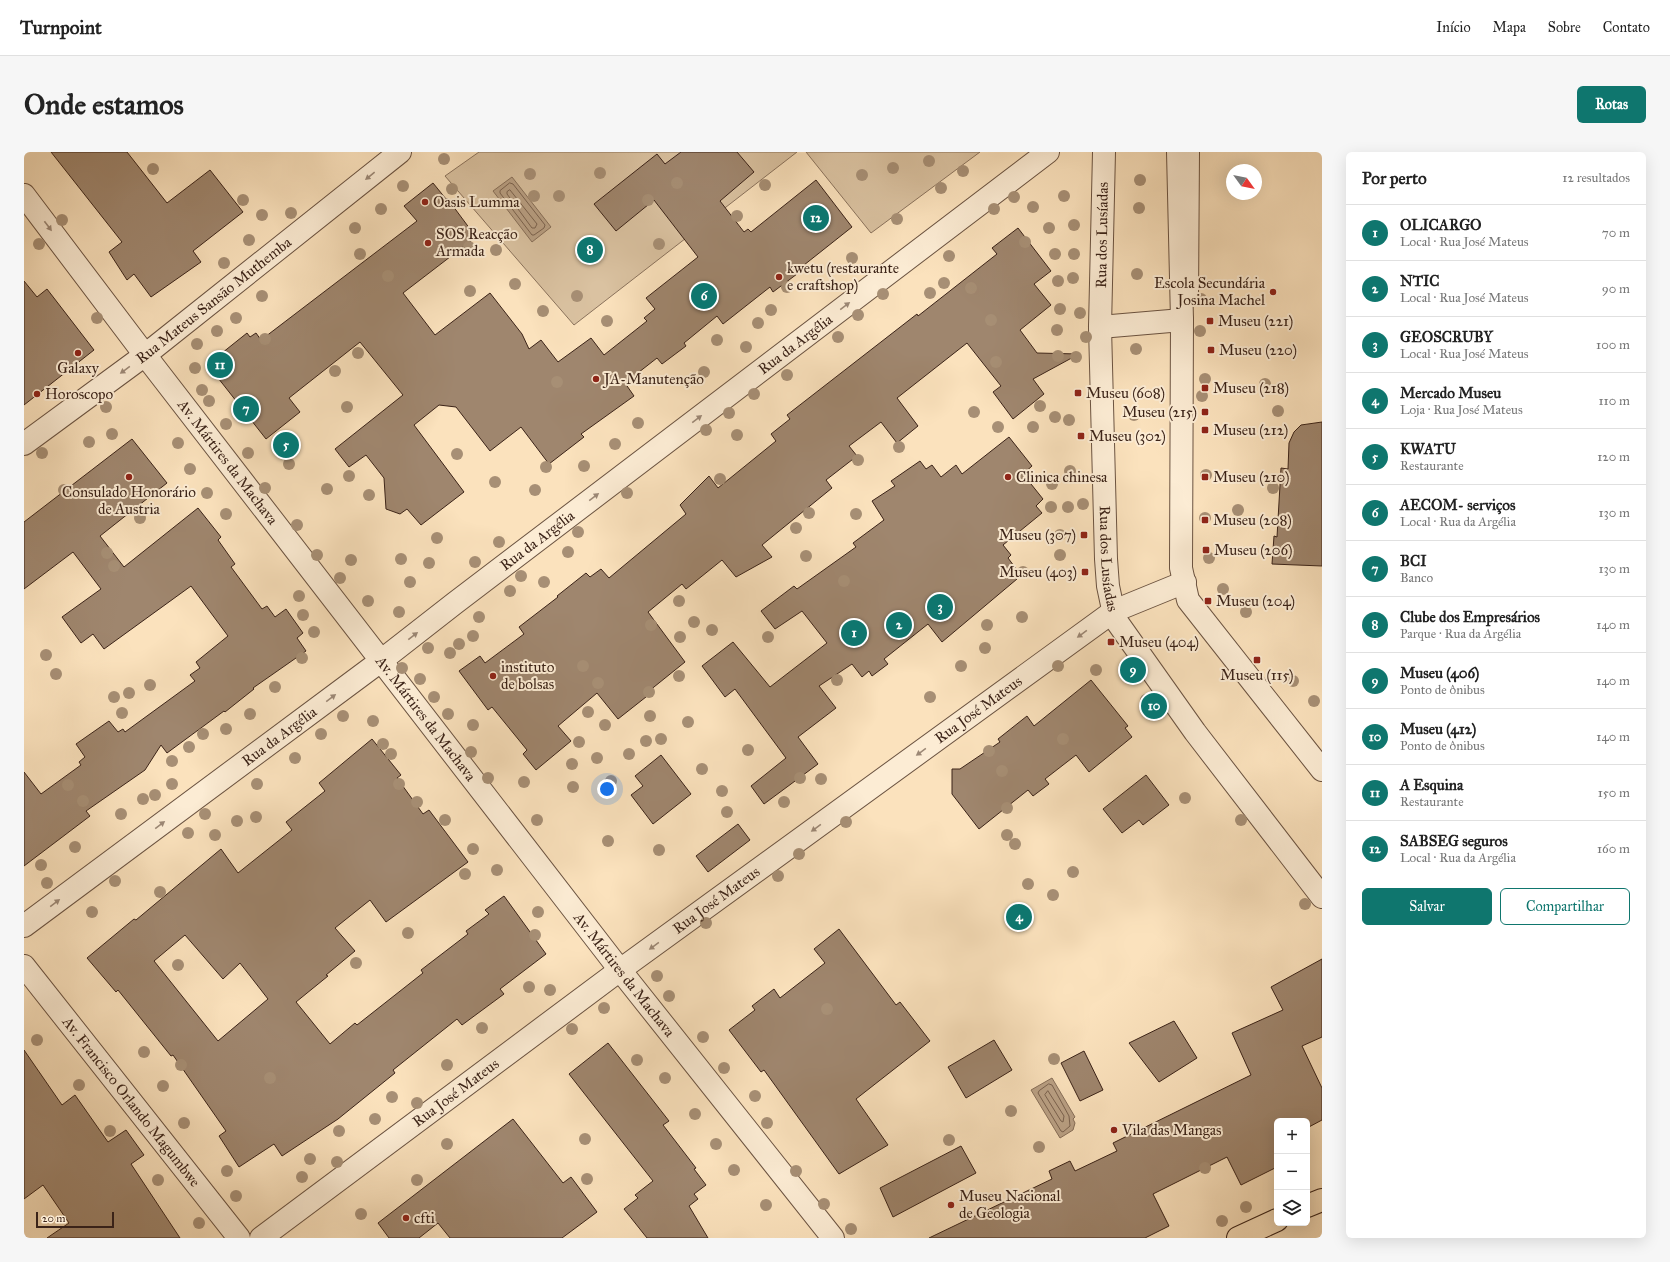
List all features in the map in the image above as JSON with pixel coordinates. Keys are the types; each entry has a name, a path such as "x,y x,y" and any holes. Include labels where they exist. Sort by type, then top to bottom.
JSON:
{"main road":[{"path":"1310,1205 1322,1200"},
{"path":"1238,1238 1274,1221"}],"street":[{"name":"Rua Mateus Sansão Muthemba","path":"24,444 145,355 400,152"},
{"name":"Rua da Argélia","path":"24,926 382,660 1048,152"},
{"name":"Rua dos Lusíadas","path":"1104,152 1100,327 1106,559 1108,586 1114,615 1195,732 1322,897"},
{"path":"1178,152 1182,320 1184,583 1322,770"},
{"name":"Av. Mártires da Machava","path":"24,195 145,355 620,970 833,1238"},
{"path":"1100,327 1182,320"},
{"name":"Rua José Mateus","path":"260,1238 620,970 1114,615 1184,583"},
{"name":"Av. Francisco Orlando Magumbwe","path":"24,966 239,1238"}],"lane":[{"path":"1104,152 1093,165 1101,571 1108,586"},
{"path":"1193,152 1189,558 1184,583 1195,600 1322,756"},
{"path":"1253,807 1322,900"}],"shaded area":[{"path":"479,152 797,152 574,325 445,176"},
{"path":"806,152 980,152 871,233"}],"water":[{"path":"512,177 551,227 532,242 493,191"},
{"path":"1052,1078 1075,1117 1073,1119 1075,1123 1073,1130 1060,1138 1031,1090"}],"building":[{"path":"51,152 127,152 167,203 210,170 243,212 193,251 201,262 151,297 134,274 127,280 109,252 122,242"},
{"path":"681,152 737,152 754,172 720,201 744,232 748,229 751,232 816,180 852,227 799,269 801,271 773,292 770,287 723,324 717,316 684,343 686,346 662,364 657,358 625,383 634,396 581,434 584,437 549,464 521,427 490,451 456,407 439,405 414,425 464,492 421,525 407,509 400,514 386,509 384,478 366,455 349,467 335,449 403,395 360,342 289,398 300,412 266,439 211,369 225,357 222,353 247,333 250,337 256,333 261,340 417,221 404,206 433,183 446,199 447,198 476,237 403,293 435,335 490,293 522,334 529,349 541,340 558,362 591,338 604,355 647,321 644,318 655,309 646,298 698,257 654,200 616,231 594,204 657,154 665,164"},
{"path":"1018,228 1051,271 1034,284 1051,305 1020,330 1037,353 1079,354 1033,379 1044,394 1013,419 993,392 1001,386 967,343 897,398 918,426 897,443 881,422 849,446 857,456 826,480 832,488 762,545 772,557 736,577 722,560 686,589 682,584 648,612 685,662 649,691 651,693 618,719 597,693 558,726 571,741 536,770 523,754 527,750 492,707 488,710 459,671 480,656 485,663 524,634 519,627 586,573 590,577 601,569 609,578 686,514 680,505 709,476 718,488 776,441 771,434 790,419 787,415 997,254 992,248"},
{"path":"24,281 37,297 47,289 94,350 24,405"},
{"path":"1322,422 1322,566 1272,564 1274,536 1277,537 1281,468 1288,469 1289,443 1294,432 1301,425"},
{"path":"1009,437 1032,466 1023,474 1043,499 1036,506 1042,513 1003,545 1011,555 1008,558 1017,570 1017,579 942,642 928,624 884,659 888,664 872,676 869,671 862,677 852,664 819,686 836,708 798,737 818,764 764,804 751,786 786,758 735,689 725,697 702,666 733,642 770,687 827,643 802,611 775,629 761,611 794,586 797,589 856,547 853,543 884,520 872,501 895,486 891,481 920,461 926,469 932,465 941,477 956,465 962,474"},
{"path":"132,439 167,483 100,536 124,567 198,508 221,537 218,540 235,564 231,567 262,609 267,606 275,617 286,609 303,633 297,638 306,651 253,688 254,689 225,712 224,711 167,753 161,745 145,770 86,811 90,816 24,866 24,772 41,794 81,765 79,762 85,757 76,744 109,721 118,732 123,729 125,732 195,681 190,675 200,668 196,662 228,636 191,586 104,649 93,634 81,643 62,617 101,589 73,552 24,589 24,522"},
{"path":"1091,680 1128,726 1125,728 1132,737 1089,772 1076,755 1045,779 1049,784 1033,796 1028,790 979,829 952,794 952,769 960,769 1000,742 998,739 1027,716 1034,726"},
{"path":"372,739 401,775 397,778 423,814 429,810 468,862 386,922 370,900 335,928 355,951 326,975 328,976 296,1002 330,1044 355,1023 357,1025 423,973 421,970 468,934 466,931 489,914 485,910 504,896 546,954 500,989 504,994 462,1025 457,1019 393,1070 395,1073 338,1119 282,1156 274,1144 239,1167 219,1136 226,1131 173,1055 171,1056 118,990 116,992 87,958 134,919 136,920 221,849 238,873 292,830 286,822 325,791 319,783","holes":["185,935 223,979 240,963 268,999 218,1041 154,961"]},
{"path":"661,755 691,794 653,824 631,795 643,786 635,776"},
{"path":"1146,775 1169,805 1143,825 1139,820 1122,833 1103,809"},
{"path":"738,824 750,840 708,872 696,856"},
{"path":"839,929 896,1005 900,1002 930,1041 856,1099 888,1145 839,1174 764,1070 761,1072 729,1030 755,1010 752,1006 774,989 780,998 825,963 814,949"},
{"path":"1322,959 1322,1037 1302,1046 1322,1088 1322,1120 1310,1126 1310,1118 1274,1118 1274,1168 1241,1185 1227,1157 1153,1194 1169,1226 1145,1238 929,1238 1052,1179 1049,1171 1070,1161 1075,1171 1117,1151 1113,1143 1251,1075 1232,1033 1283,1010 1271,987"},
{"path":"1174,1021 1197,1058 1159,1082 1129,1043"},
{"path":"994,1040 1012,1070 966,1098 948,1067"},
{"path":"608,1043 669,1121 663,1125 696,1168 694,1169 706,1185 694,1194 698,1199 689,1206 708,1238 647,1238 624,1209 638,1198 635,1195 653,1181 569,1074"},
{"path":"24,1050 62,1105 75,1095 108,1142 126,1130 144,1155 131,1164 180,1238 47,1238 69,1223 43,1185 24,1199"},
{"path":"1084,1051 1103,1090 1080,1101 1061,1063"},
{"path":"513,1119 563,1183 571,1177 597,1212 562,1238 450,1238 438,1223 419,1238 389,1238 378,1223"},
{"path":"961,1146 976,1173 893,1217 880,1188"}],"place":[{"name":"Oasis Lumma","path":"425,202"},
{"name":"SABSEG seguros","path":"816,218"},
{"name":"SOS Reacção Armada","path":"428,243"},
{"name":"Clube dos Empresários","path":"590,250"},
{"name":"kwetu (restaurante e craftshop)","path":"779,277"},
{"name":"Escola Secundária Josina Machel","path":"1273,292"},
{"name":"AECOM- serviços","path":"704,296"},
{"name":"Museu (221)","path":"1210,321"},
{"name":"Museu (220)","path":"1211,350"},
{"name":"Galaxy","path":"78,353"},
{"name":"A Esquina","path":"220,365"},
{"name":"JA-Manutenção","path":"596,379"},
{"name":"Museu (218)","path":"1205,388"},
{"name":"Museu (608)","path":"1078,393"},
{"name":"Horoscopo","path":"37,394"},
{"name":"BCI","path":"246,409"},
{"name":"Museu (215)","path":"1205,412"},
{"name":"Museu (212)","path":"1205,430"},
{"name":"Museu (302)","path":"1081,436"},
{"name":"KWATU","path":"286,445"},
{"name":"Consulado Honorário de Austria","path":"129,477"},
{"name":"Clinica chinesa","path":"1008,477"},
{"name":"Museu (210)","path":"1205,477"},
{"name":"Museu (208)","path":"1205,520"},
{"name":"Museu (307)","path":"1084,535"},
{"name":"Museu (206)","path":"1206,550"},
{"name":"Museu (403)","path":"1085,572"},
{"name":"Museu (204)","path":"1208,601"},
{"name":"GEOSCRUBY","path":"940,607"},
{"name":"NTIC","path":"899,625"},
{"name":"OLICARGO","path":"854,633"},
{"name":"Museu (404)","path":"1111,642"},
{"name":"Museu (115)","path":"1257,660"},
{"name":"Museu (406)","path":"1133,670"},
{"name":"instituto de bolsas","path":"493,676"},
{"name":"Museu (412)","path":"1154,706"},
{"name":"Mercado Museu","path":"1019,917"},
{"name":"Vila das Mangas","path":"1114,1130"},
{"name":"Museu Nacional de Geologia","path":"951,1205"},
{"name":"cfti","path":"406,1218"}]}
